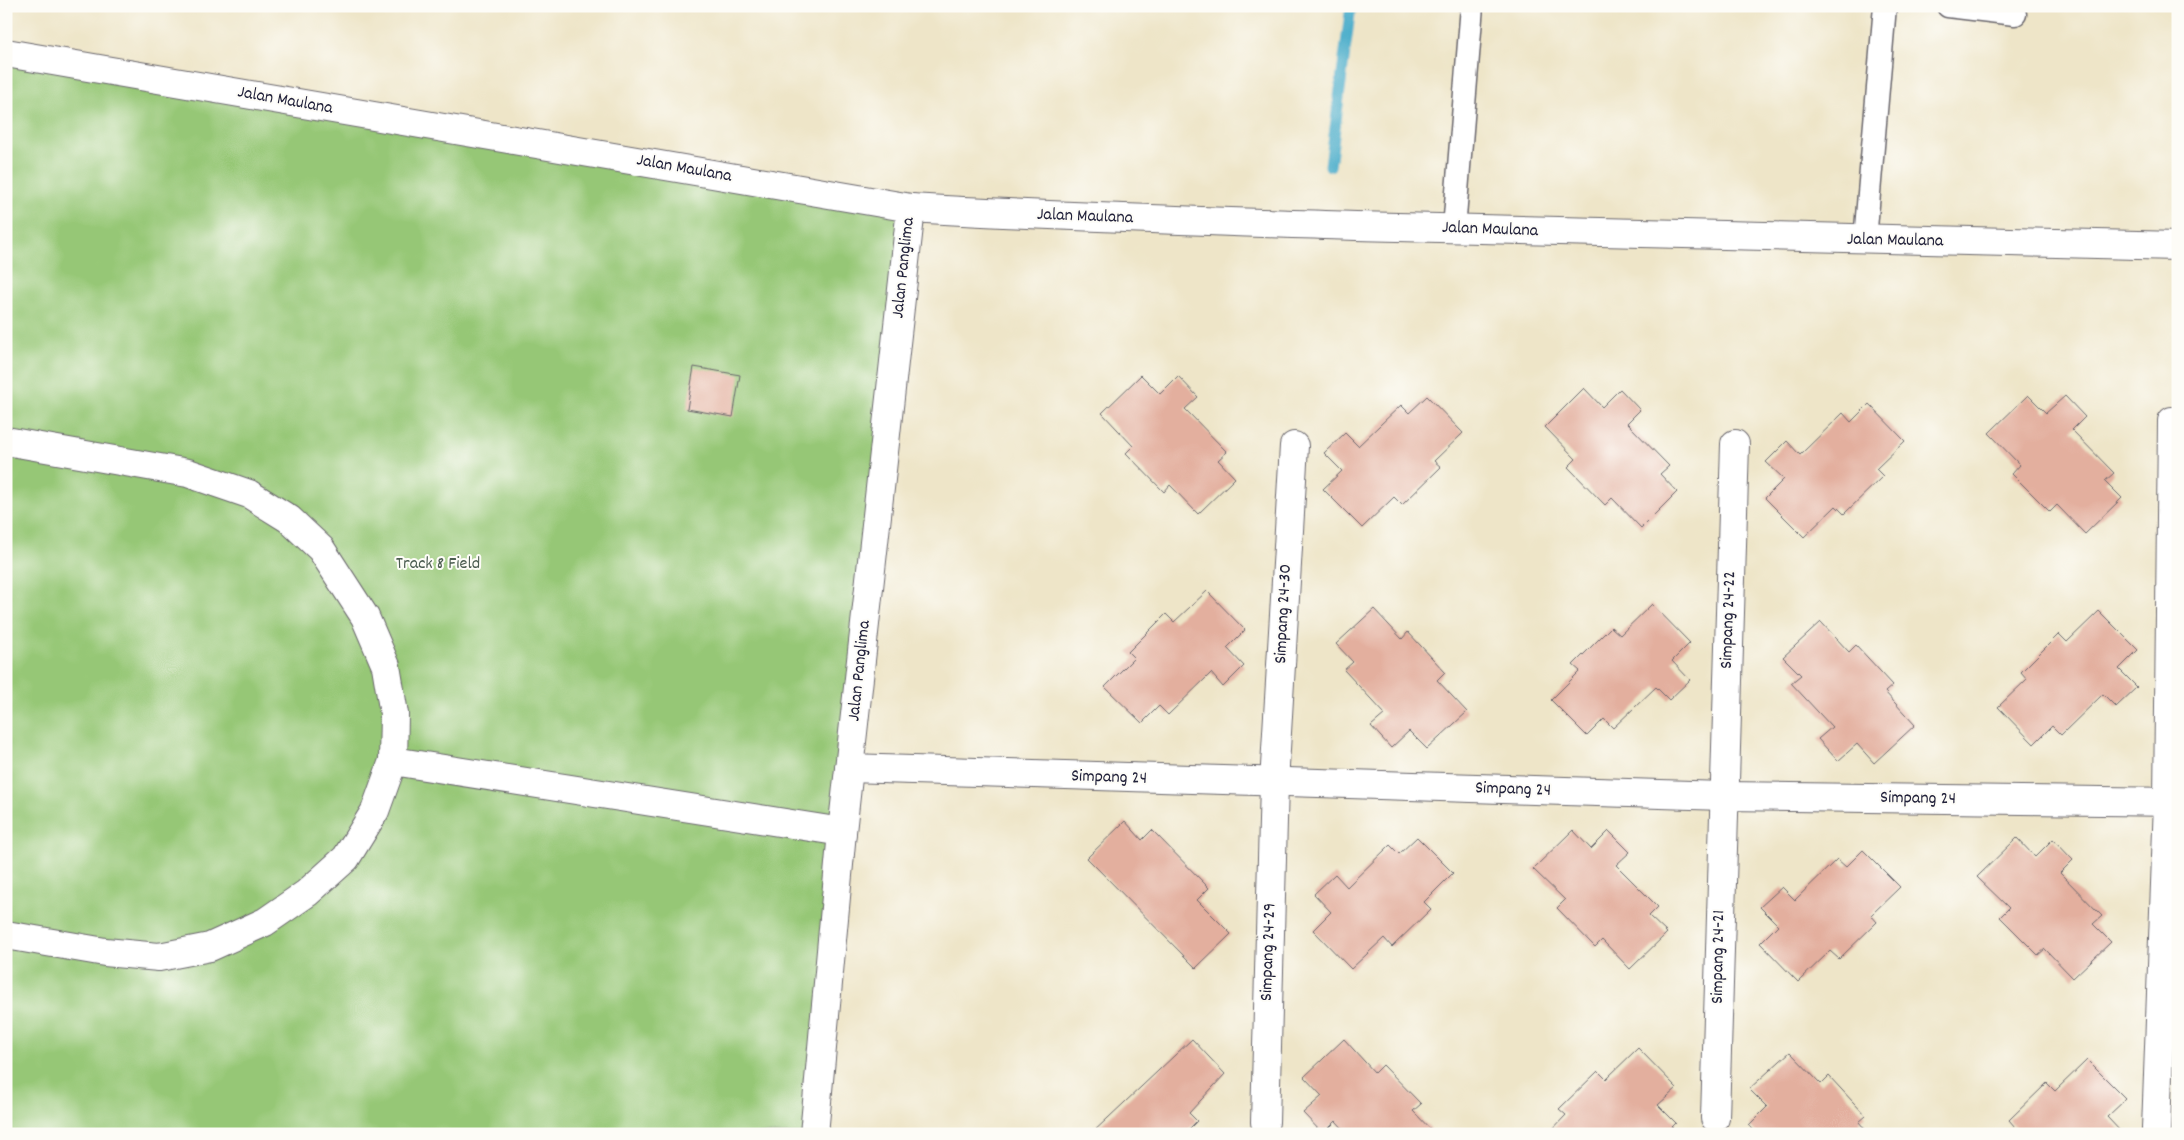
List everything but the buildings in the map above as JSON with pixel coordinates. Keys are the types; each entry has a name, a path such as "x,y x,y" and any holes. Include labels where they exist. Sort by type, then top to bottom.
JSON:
{"street":[{"name":"Jalan Maulana","path":"6,53 910,208 1010,214 1454,229 2178,246"},
{"name":"Jalan Panglima","path":"814,1134 842,832 910,208"},
{"path":"2156,1129 2173,802 2172,421"},
{"path":"6,441 188,473 249,494 289,518 321,549 365,617 386,666 394,714 393,762 375,812 346,858 307,893 265,922 210,947 159,957 105,952 6,935"},
{"name":"Simpang 24-22","path":"1723,796 1735,444"},
{"name":"Simpang 24-30","path":"1274,783 1294,446"},
{"path":"393,762 842,832"},
{"name":"Simpang 24","path":"849,768 1723,796 2173,802"},
{"name":"Simpang 24-29","path":"1265,1122 1274,783"},
{"name":"Simpang 24-21","path":"1715,1118 1723,796"}],"lane":[{"path":"1454,229 1472,6"},
{"path":"1865,240 1885,6"},
{"path":"1948,6 2015,14"}],"green space":[{"name":"Track 8 Field","path":"6,50 911,208 814,1134 6,1134"}],"waterway":[{"path":"1330,166 1351,6"}]}
